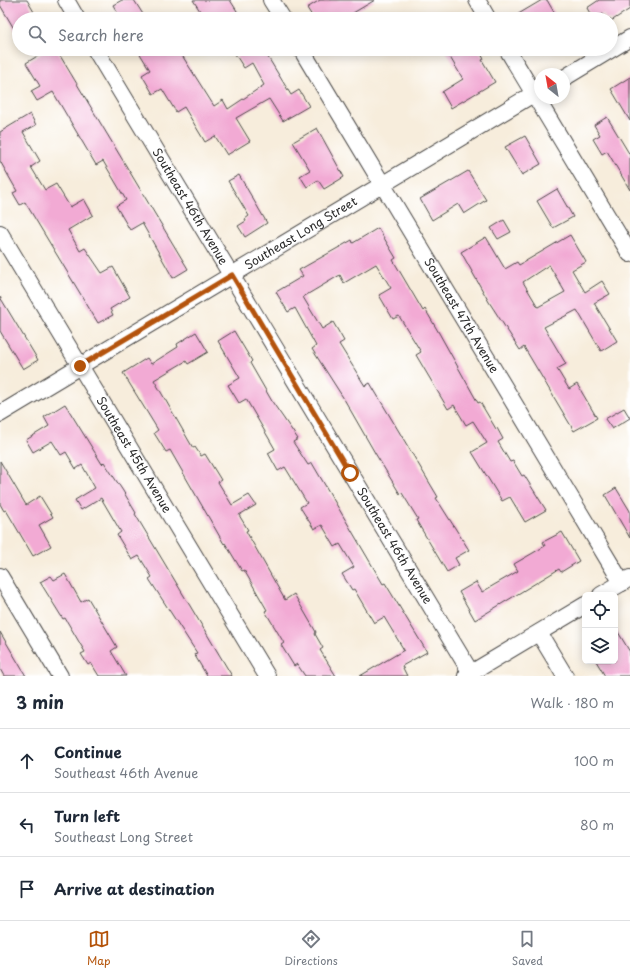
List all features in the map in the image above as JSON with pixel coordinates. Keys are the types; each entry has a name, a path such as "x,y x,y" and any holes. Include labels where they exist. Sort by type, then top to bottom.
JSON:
{"street":[{"path":"66,0 73,12"},
{"path":"272,0 279,12"},
{"path":"477,0 484,12"},
{"path":"618,45 630,38"},
{"name":"Southeast 46th Avenue","path":"99,56 232,275 469,674"},
{"name":"Southeast 47th Avenue","path":"305,56 626,580"},
{"path":"512,56 534,88"},
{"path":"570,74 600,56"},
{"name":"Southeast Long Street","path":"0,414 534,94"},
{"path":"544,104 630,254"},
{"name":"Southeast 45th Avenue","path":"0,233 267,676"},
{"path":"0,576 60,676"},
{"path":"606,592 626,580"},
{"path":"469,674 582,607"},
{"path":"539,633 565,676"}],"building":[{"path":"0,0 27,0 34,12 12,12 12,25 0,5"},
{"path":"122,0 134,0 142,12 117,12 113,5"},
{"path":"193,0 230,0 238,12 198,12 200,11"},
{"path":"320,0 375,0 355,12 310,12 307,8"},
{"path":"542,0 547,0 554,12 522,12"},
{"path":"599,0 630,0 630,9 618,17 618,12 589,12 587,8"},
{"path":"38,56 60,56 188,269 173,278 142,223 130,230 116,206 126,200 103,161 96,165 53,92 37,101 31,91 40,86 26,63"},
{"path":"141,56 182,56 214,106 223,100 228,109 264,85 252,63 244,68 236,56 267,56 291,95 299,90 309,106 283,121 269,99 236,118 250,141 227,155 215,136 205,142 184,107 176,112 162,89 153,94 142,75 150,70"},
{"path":"449,56 482,56 484,59 482,60 495,82 451,108 442,92 463,79"},
{"path":"630,77 630,121 611,89"},
{"path":"30,114 36,125 23,132 40,161 31,167 45,190 56,184 70,207 84,199 93,215 68,230 80,251 85,248 102,273 113,267 130,297 110,309 113,315 98,323 25,202 20,205 13,193 17,191 0,161 0,132"},
{"path":"607,117 630,155 630,190 607,151 602,154 593,139 600,135 594,125"},
{"path":"317,128 344,177 324,189 318,180 307,187 300,176 310,170 293,142"},
{"path":"525,136 541,164 522,175 505,147"},
{"path":"468,171 486,200 464,214 458,204 432,220 420,199"},
{"path":"239,175 267,223 245,237 238,226 246,221 245,219 249,216 228,181"},
{"path":"557,189 573,217 553,228 537,201"},
{"path":"504,220 511,232 498,239 491,228"},
{"path":"378,228 396,258 393,260 423,311 425,309 478,403 480,402 496,429 497,428 503,439 498,442 510,462 513,461 522,476 524,475 546,510 525,522 510,497 502,501 472,452 487,443 473,421 466,425 454,405 448,409 416,355 421,352 399,316 393,319 379,295 391,288 376,264 344,283 340,275 303,297 322,329 333,322 344,341 339,344 365,386 370,383 438,497 436,498 469,550 455,558 459,565 447,572 416,520 418,519 402,493 400,494 344,399 312,349 316,346 295,308 288,312 276,292 303,276 299,270 352,240 353,243"},
{"path":"570,235 586,262 572,270 585,292 602,281 610,294 594,303 617,341 601,351 577,310 544,327 566,364 557,369 569,389 577,384 597,418 574,431 524,347 520,350 489,302 461,252 486,237 505,269 517,262 519,265","holes":["549,265 565,292 538,307 523,282"]},
{"path":"0,297 38,360 23,369 0,331"},
{"path":"234,331 252,361 250,363 273,403 298,439 293,442 308,465 312,463 383,584 385,583 427,652 402,666 407,676 360,676 404,650 384,617 374,623 354,589 352,590 342,574 354,567 340,544 335,547 322,525 314,529 300,507 307,503 285,467 278,471 268,453 275,449 246,399 239,403 228,385 240,378 218,341"},
{"path":"196,332 208,352 188,364 186,361 154,380 193,448 195,447 201,456 205,454 221,480 218,482 232,505 249,495 256,505 239,515 248,530 246,531 285,600 294,594 316,632 315,634 323,648 320,650 336,676 305,676 297,664 294,666 281,645 284,643 265,611 267,610 244,570 242,571 225,543 224,544 170,450 166,452 154,433 158,430 123,373 147,358 151,364 178,347 177,344"},
{"path":"65,404 102,464 104,462 123,491 136,513 135,514 232,676 207,676 194,654 197,653 149,579 152,577 139,556 132,560 117,535 121,532 101,498 81,510 75,500 95,488 82,465 76,469 66,452 61,455 52,441 33,452 26,440 49,426 44,417"},
{"path":"624,408 630,418 612,429 605,419"},
{"path":"0,461 26,505 40,496 53,517 39,525 51,546 33,556 6,510 4,511 0,504"},
{"path":"616,488 630,511 630,538 605,495"},
{"path":"562,532 579,561 561,572 559,569 475,620 459,592 476,582 482,592 518,571 514,564 545,546 543,542"},
{"path":"65,574 81,602 88,598 117,647 111,651 126,676 99,676 91,663 88,665 81,654 85,652 65,618 63,619 40,582 51,576 54,580"},
{"path":"0,632 26,676 4,676 0,669"},
{"path":"618,632 630,652 630,676 605,676 598,664 618,664"}],"route":[{"path":"80,366 232,275 350,473"}]}
